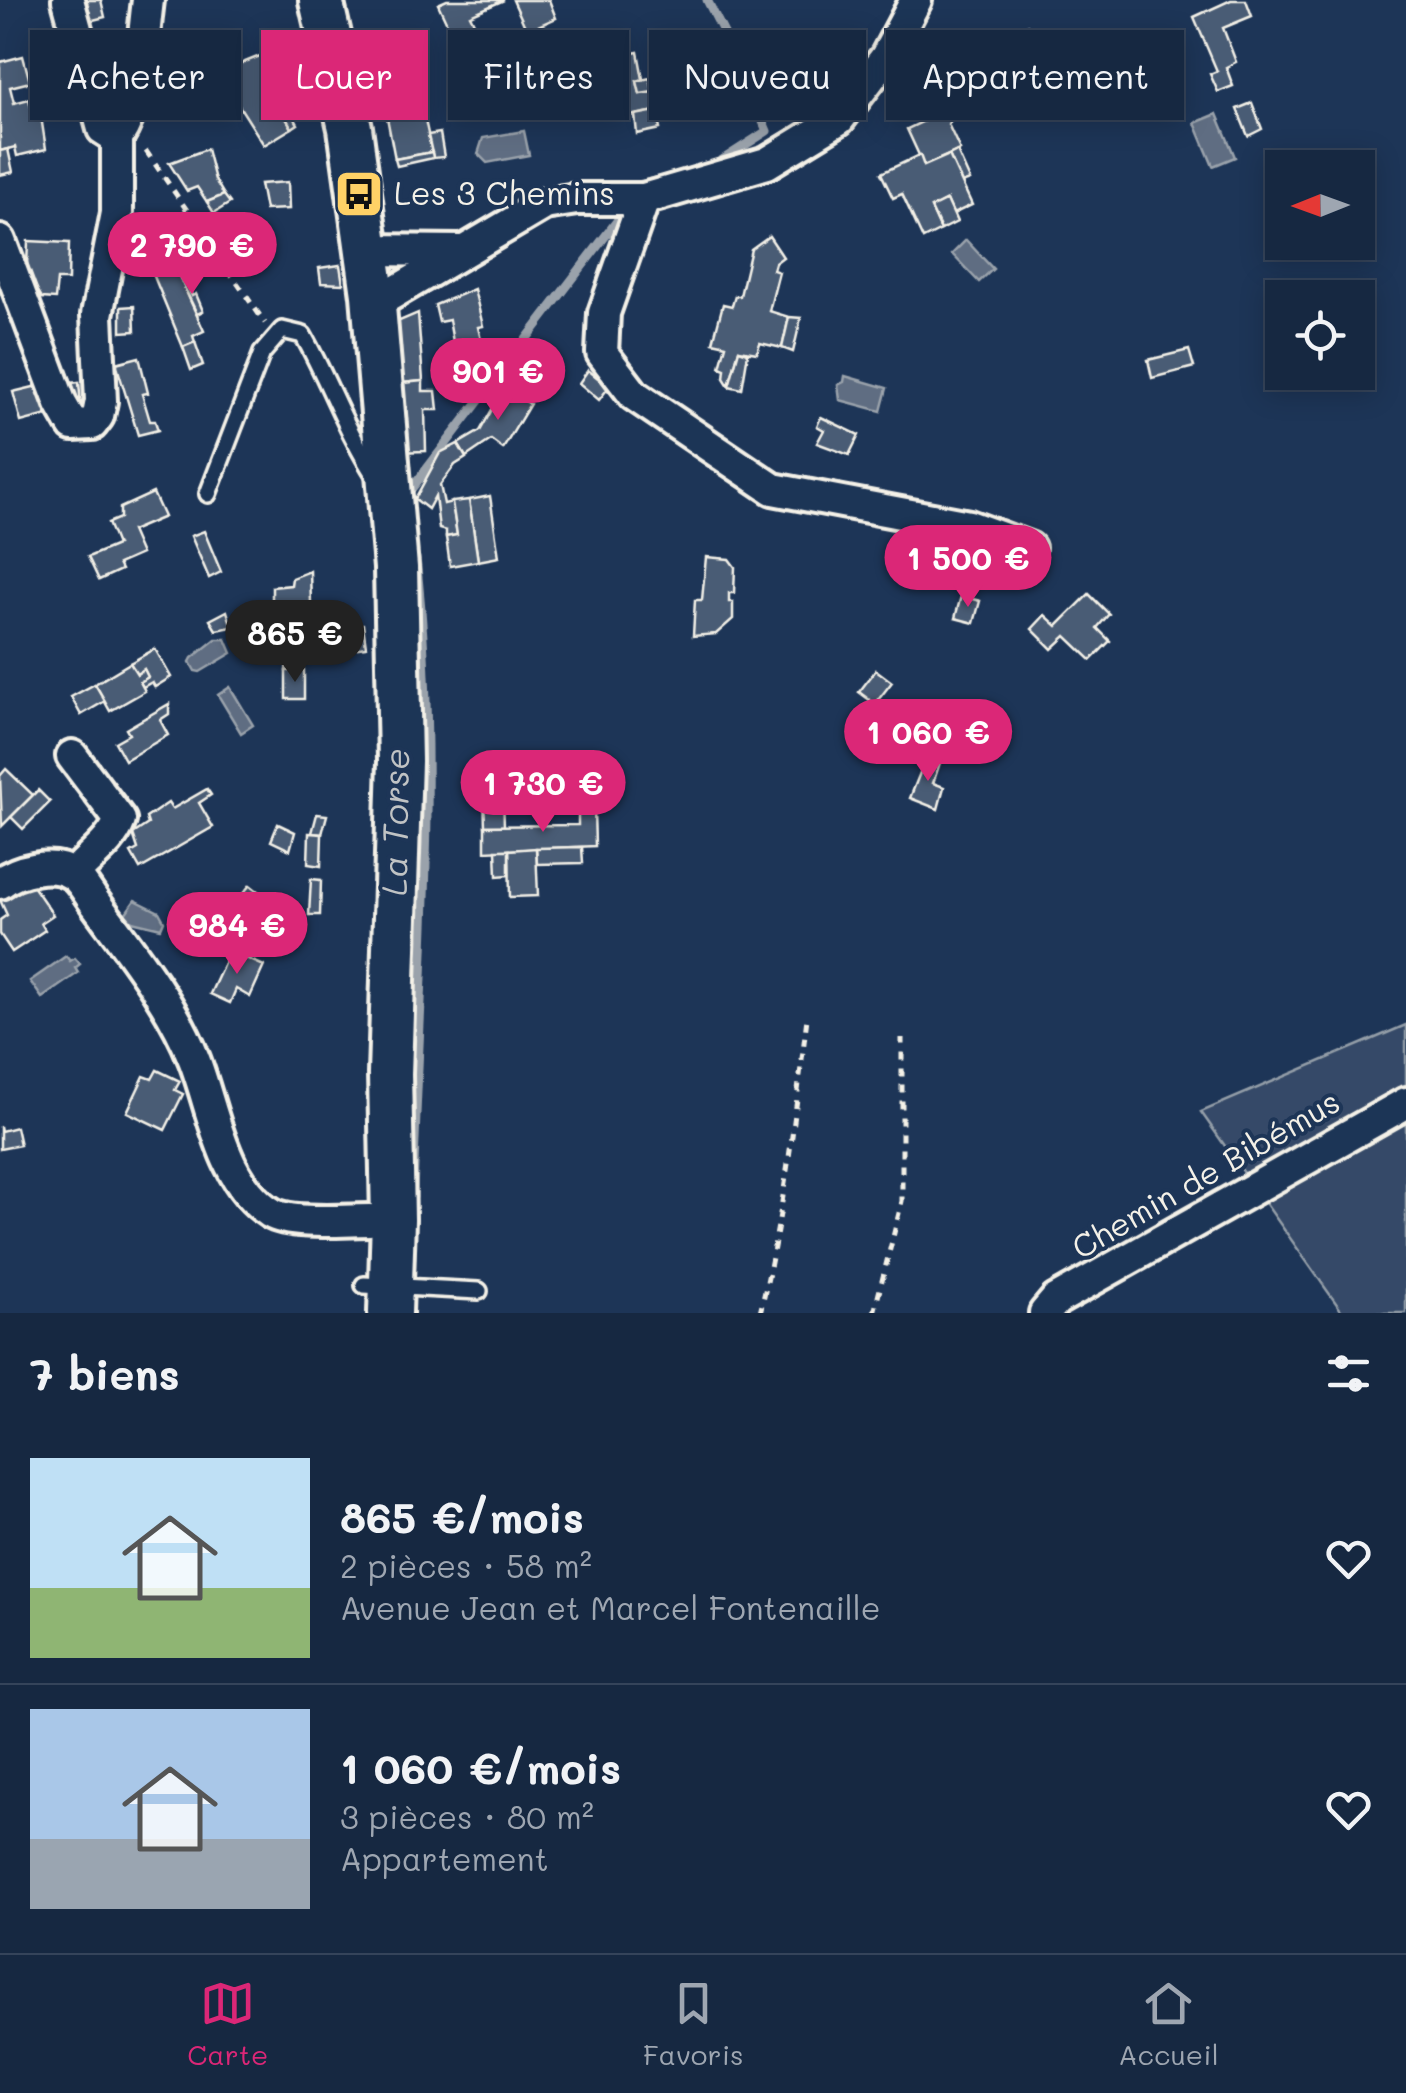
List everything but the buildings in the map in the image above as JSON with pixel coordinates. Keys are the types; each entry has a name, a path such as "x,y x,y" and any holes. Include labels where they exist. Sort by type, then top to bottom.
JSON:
{"main road":[{"path":"321,0 350,128 373,300 396,568 400,761 390,1074 377,1299"},
{"path":"377,1299 370,1220 390,1074"}],"street":[{"path":"68,0 102,130 122,130"},
{"path":"0,241 61,404 73,425 92,424 101,400 97,316 116,213 122,130 139,73 148,0"},
{"path":"373,300 544,204 577,199 644,199 767,164 839,119 886,57 916,0"},
{"path":"644,199 604,313 602,352 634,395 773,489 969,526 1029,548"},
{"path":"366,250 466,250"},
{"path":"72,756 120,820 114,836 74,874"},
{"path":"0,882 14,872 55,868 74,874 146,972 192,1055 235,1176 252,1197 274,1216 370,1220"},
{"name":"Chemin de Bibémus","path":"1045,1313 1056,1300 1406,1104"}],"lane":[{"path":"208,494 262,353 282,330 303,335 353,443 390,501"},
{"path":"377,1299 479,1290"}],"path":[{"path":"122,130 275,338"},
{"path":"760,1313 791,1146 807,1018"},
{"path":"874,1313 902,1201 902,1038"}],"shaded area":[{"path":"1217,114 1235,157 1213,166 1195,123"},
{"path":"524,131 529,155 487,163 478,154 483,138"},
{"path":"966,240 993,269 979,282 952,254"},
{"path":"845,376 887,388 881,411 840,400 838,385"},
{"path":"216,639 226,639 232,653 200,672 195,671 192,658"},
{"path":"230,687 253,725 241,733 218,695"},
{"path":"135,900 159,912 164,921 161,928 132,921 125,914"},
{"path":"66,956 80,964 75,968 78,973 42,998 30,981"},
{"path":"1406,1025 1406,1313 1343,1313 1201,1112"}],"waterway":[{"path":"707,0 767,131 719,162"},
{"path":"634,186 676,176"},
{"name":"La Torse","path":"410,498 409,492 620,217"},
{"name":"La Torse","path":"413,1197 427,797 427,717 416,558"}],"place":[{"name":"Les 3 Chemins","path":"359,194"}]}
